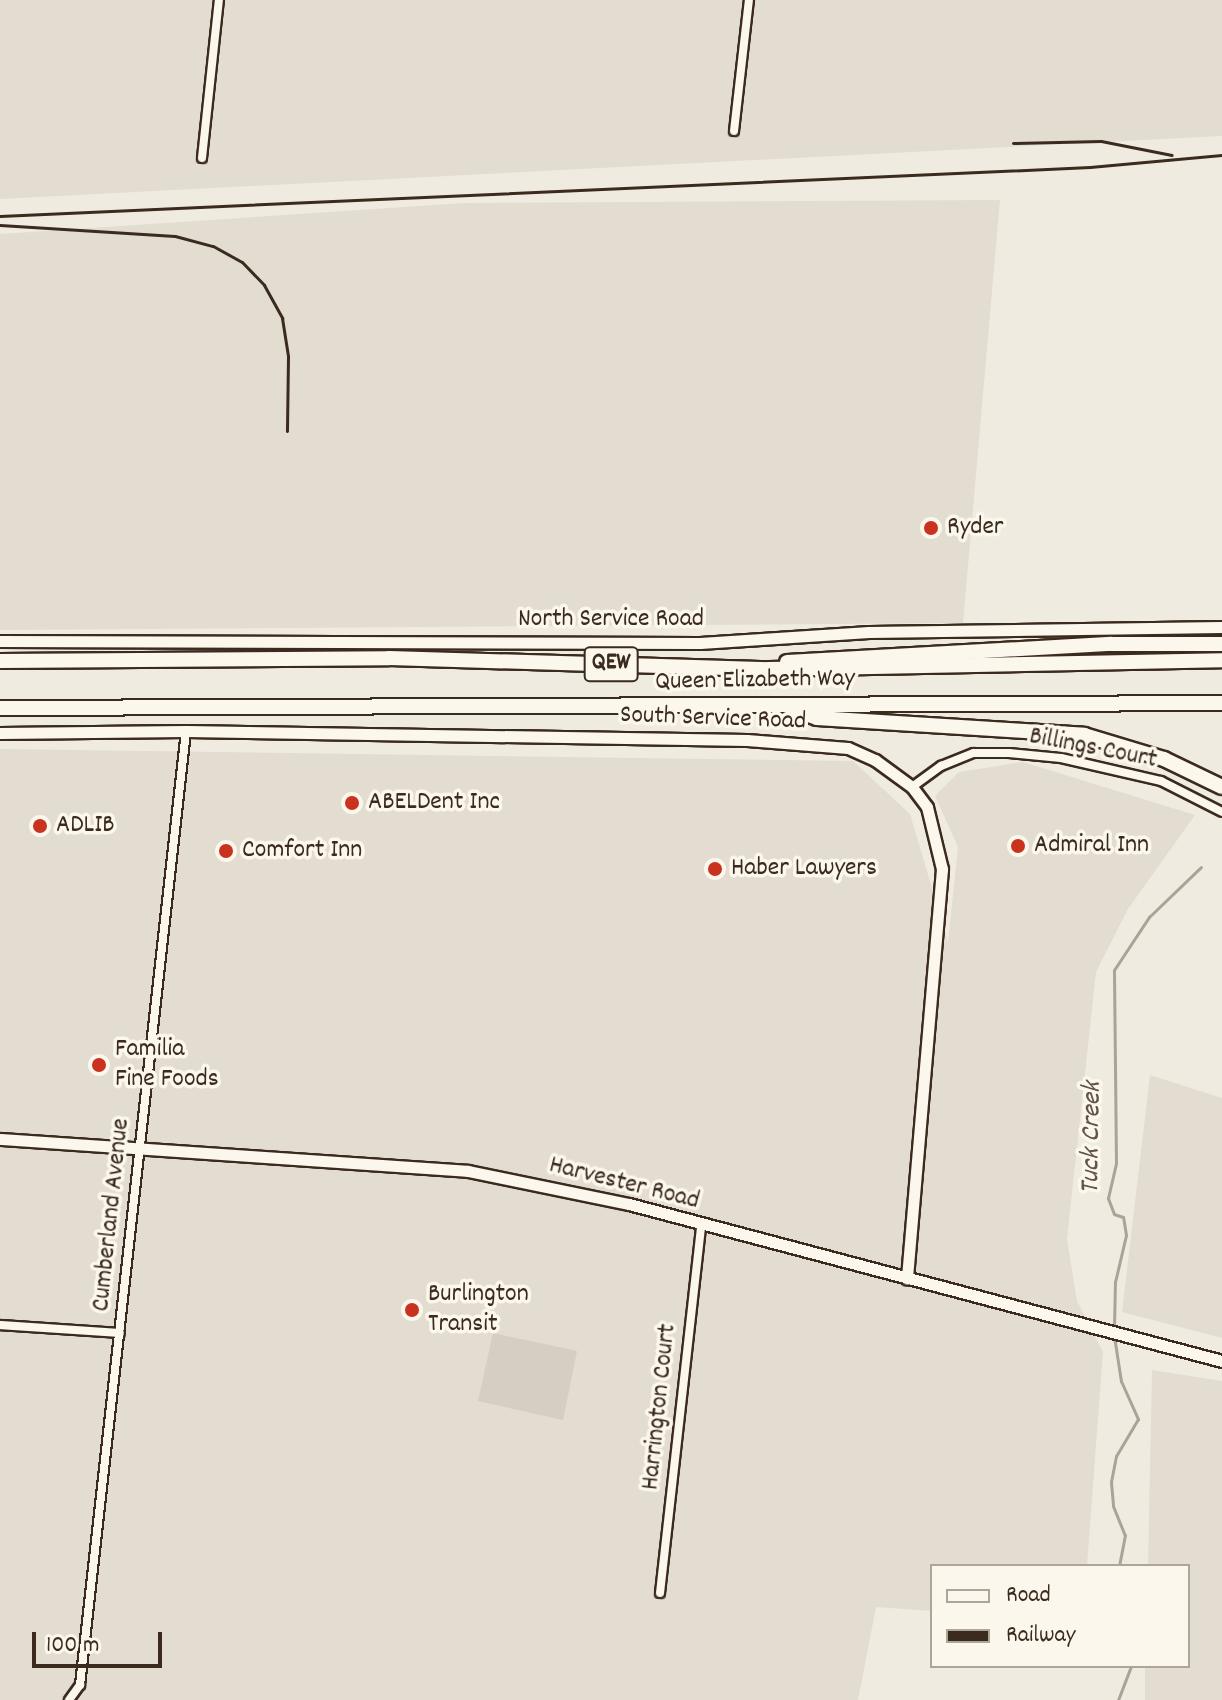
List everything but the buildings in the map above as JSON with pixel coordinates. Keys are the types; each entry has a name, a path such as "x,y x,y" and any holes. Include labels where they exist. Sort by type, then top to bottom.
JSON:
{"highway":[{"path":"769,669 797,658 1112,644 1222,644"},
{"name":"Queen Elizabeth Way","path":"0,661 389,658 769,669 1222,660"},
{"name":"Queen Elizabeth Way","path":"0,708 349,704 789,708 955,701 1222,703"},
{"path":"789,708 817,718 1084,735 1164,759 1222,787"}],"street":[{"path":"202,158 219,0"},
{"path":"734,131 749,0"},
{"name":"North Service Road","path":"0,641 700,643 869,632 1222,627"},
{"name":"South Service Road","path":"0,733 186,731 799,742 856,751 912,787 927,807 941,847 942,893 907,1279"},
{"name":"Cumberland Avenue","path":"69,1700 80,1685 186,731"},
{"name":"Billings Court","path":"912,787 941,766 974,753 1009,753 1061,758 1161,781 1222,812"},
{"name":"Harvester Road","path":"0,1139 468,1171 629,1204 1222,1361"},
{"name":"Harrington Court","path":"660,1593 701,1225"},
{"path":"0,1325 120,1333"}],"shaded area":[{"path":"0,0 1222,0 1222,136 0,199"},
{"path":"1000,200 963,623 0,630 0,234 464,203"},
{"path":"0,749 853,761 910,814 948,942 958,847 935,796 959,772 1023,762 1195,815 1128,909 1096,972 1067,1239 1077,1301 1103,1352 1087,1564 930,1564 930,1611 876,1607 858,1700 0,1700"},
{"path":"1150,1075 1222,1098 1222,1338 1122,1312"},
{"path":"493,1333 577,1351 563,1420 478,1401"},
{"path":"1152,1370 1222,1381 1222,1700 1145,1700 1145,1668 1190,1668 1190,1564 1148,1564"}],"waterway":[{"name":"Tuck Creek","path":"1114,1328 1115,1282 1126,1235 1123,1217 1114,1214 1108,1198 1116,1163 1114,970 1149,917 1201,867"},
{"name":"Tuck Creek","path":"1114,1336 1121,1381 1138,1419 1116,1456 1111,1482 1113,1506 1125,1535 1119,1564"},
{"name":"Tuck Creek","path":"1118,1700 1130,1668"}],"railway":[{"path":"1013,143 1101,141 1172,155"},
{"path":"0,216 1090,167 1222,155"},
{"path":"0,225 175,236 213,246 242,262 264,285 282,318 288,357 287,431"}],"place":[{"name":"Ryder","path":"931,528"},
{"name":"ABELDent Inc","path":"352,803"},
{"name":"ADLIB","path":"40,826"},
{"name":"Admiral Inn","path":"1018,846"},
{"name":"Comfort Inn","path":"226,851"},
{"name":"Haber Lawyers","path":"715,869"},
{"name":"Familia Fine Foods","path":"99,1065"},
{"name":"Burlington Transit","path":"412,1310"}]}
